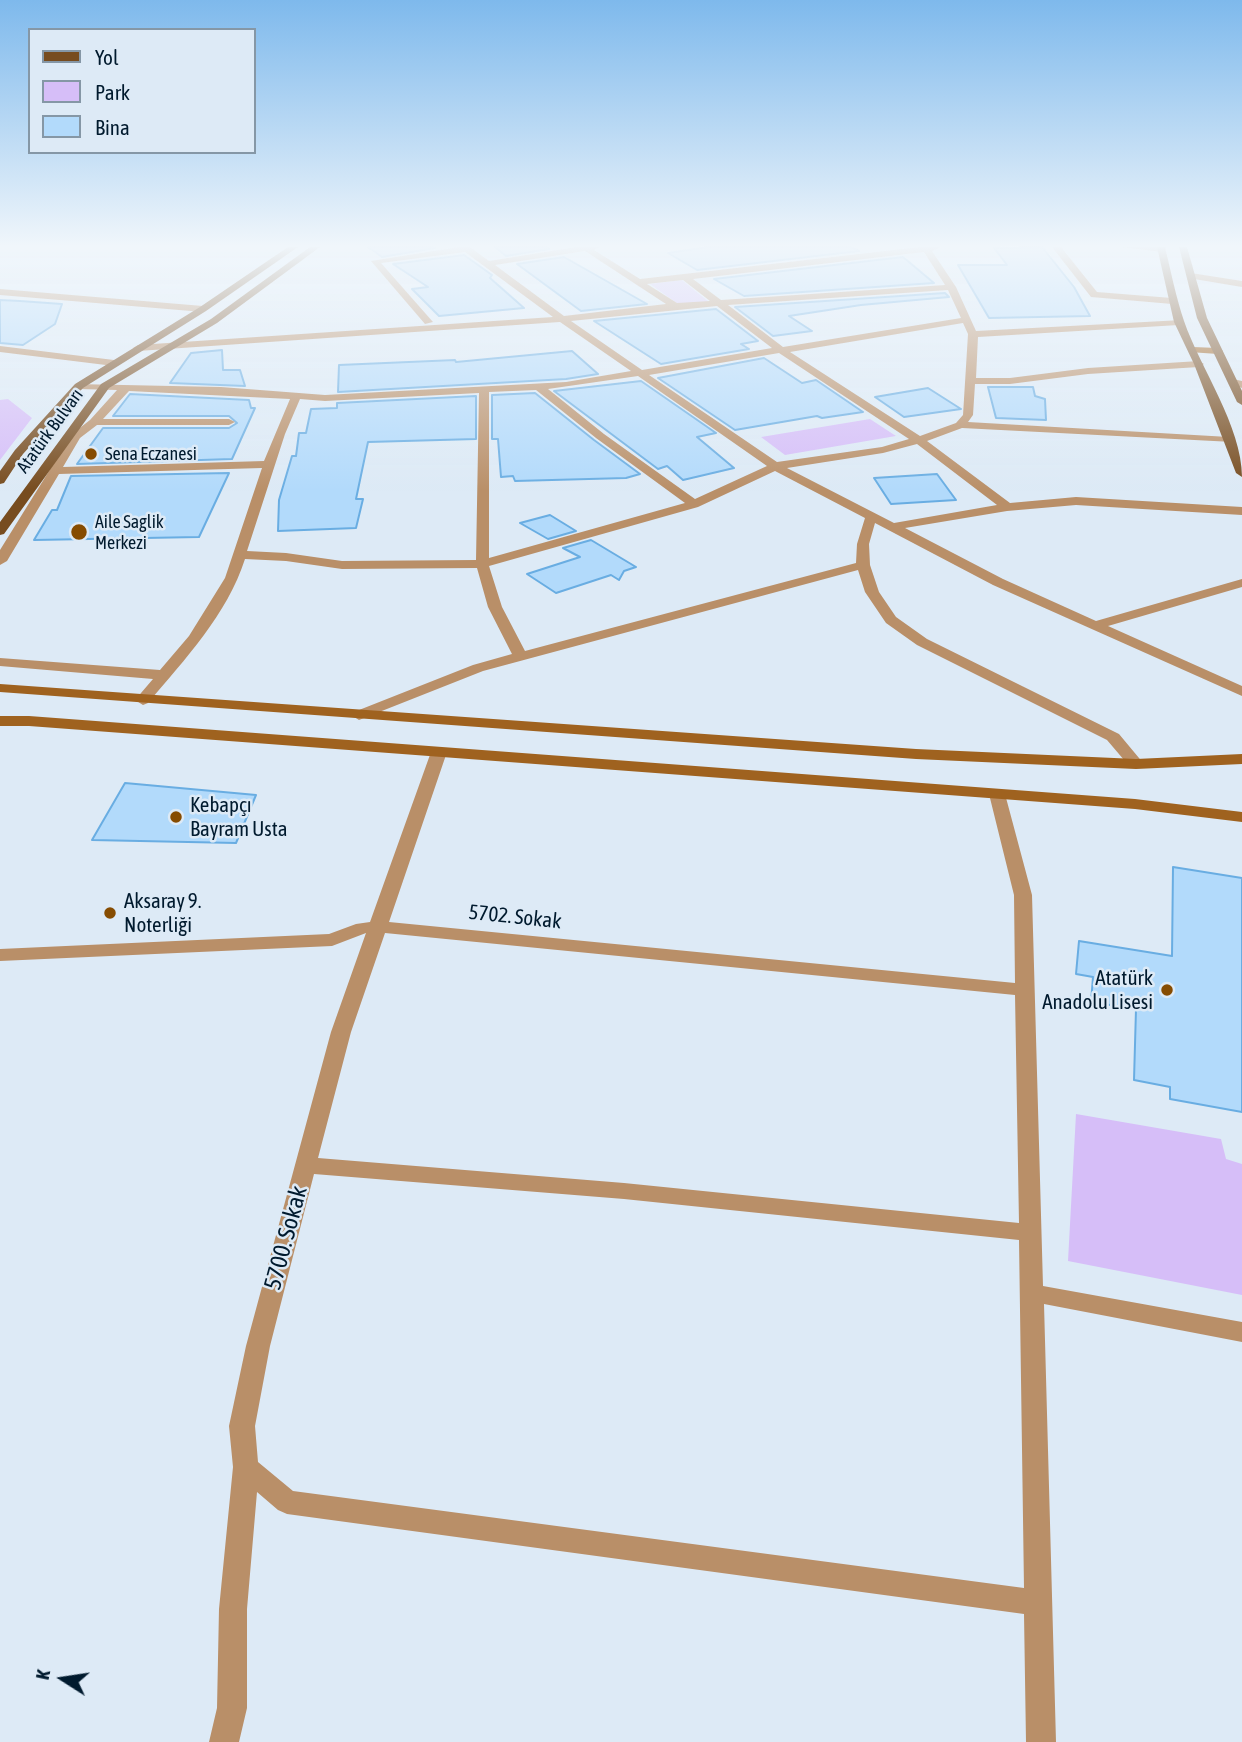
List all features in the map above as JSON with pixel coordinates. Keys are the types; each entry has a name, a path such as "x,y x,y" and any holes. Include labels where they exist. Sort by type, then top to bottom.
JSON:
{"main road":[{"name":"Atatürk Bulvarı","path":"0,480 19,452 79,386 171,328"},
{"name":"Atatürk Bulvarı","path":"0,531 105,386 201,328"},
{"path":"1182,328 1242,473"},
{"path":"1207,328 1237,383 1242,402"},
{"path":"1193,350 1218,351"},
{"path":"0,688 916,754 1136,764 1242,759"},
{"path":"0,721 29,720 1135,804 1242,817"}],"street":[{"path":"151,340 341,328"},
{"path":"138,348 403,328"},
{"path":"576,328 775,466 871,517 1094,626 1242,692"},
{"path":"752,328 920,441 1007,507"},
{"path":"79,386 127,386 296,397 350,397 539,387 916,328"},
{"path":"960,425 968,415 972,381 973,334 970,328"},
{"path":"973,334 1076,328"},
{"path":"0,349 114,363"},
{"path":"972,381 1010,381 1088,371 1199,364"},
{"path":"0,561 76,436 94,422 127,386"},
{"path":"539,387 600,436 694,504"},
{"path":"484,389 482,564 495,607 520,656"},
{"path":"143,699 217,606 242,555 279,434 296,397"},
{"path":"94,422 229,422"},
{"path":"242,555 286,557 342,565 482,564 694,504 775,466 883,450 920,441 960,425 1229,440"},
{"path":"57,471 270,464"},
{"path":"891,527 1007,507 1076,501 1242,511"},
{"path":"871,517 863,544 863,565 872,592 891,620 922,642 1113,737 1136,764"},
{"path":"359,715 478,668 863,565"},
{"path":"1094,626 1242,583"},
{"path":"0,662 164,675"},
{"name":"5700. Sokak","path":"224,1742 232,1709 233,1609 246,1466 242,1426 258,1346 341,1032 380,927 439,752"},
{"path":"997,794 1004,826 1021,877 1026,990 1041,1742"},
{"name":"5702. Sokak","path":"0,955 332,940 362,928 380,927 1026,990"},
{"path":"306,1165 624,1191 1031,1233"},
{"path":"1032,1293 1242,1332"},
{"path":"246,1466 286,1502 1038,1603"}],"green space":[{"path":"8,399 32,418 0,460 0,400"},
{"path":"870,419 896,436 785,455 761,437"},
{"path":"1076,1114 1221,1139 1226,1159 1242,1164 1242,1295 1068,1261"}],"building":[{"path":"0,328 48,328 23,345 0,343"},
{"path":"605,328 741,328 758,341 741,344 749,349 661,364"},
{"path":"763,328 808,328 812,331 773,336"},
{"path":"222,350 223,370 240,370 245,386 170,383 191,353"},
{"path":"572,351 598,374 566,379 338,392 339,365 456,362"},
{"path":"764,358 802,383 816,380 863,412 822,418 817,416 735,430 658,378"},
{"path":"641,381 716,433 697,437 734,468 683,480 667,466 658,469 554,391"},
{"path":"988,387 1033,387 1035,396 1045,399 1046,420 996,418"},
{"path":"928,388 961,409 904,417 875,397"},
{"path":"535,393 640,474 626,478 515,481 513,476 501,477 498,439 492,439 492,395"},
{"path":"130,394 249,400 251,408 255,408 232,459 77,464 103,428 229,428 237,423 229,416 113,416"},
{"path":"476,396 476,439 368,442 356,499 363,499 356,528 278,531 279,500 292,456 296,456 299,433 306,433 311,409 337,408 337,403"},
{"path":"229,473 199,537 34,540 52,510 57,510 71,476"},
{"path":"937,474 956,500 891,504 874,478"},
{"path":"550,515 576,531 548,539 520,523"},
{"path":"591,540 636,567 624,571 619,580 611,575 556,593 527,574 580,557 563,548"},
{"name":"Kebapçı Bayram Usta","path":"125,783 256,795 236,843 92,840"},
{"name":"Atatürk Anadolu Lisesi","path":"1173,867 1242,878 1242,1112 1170,1099 1170,1087 1134,1080 1136,1009 1091,1002 1093,977 1076,974 1079,941 1172,956"}],"place":[{"name":"Sena Eczanesi","path":"91,454"},
{"name":"Aile Saglik Merkezi","path":"79,532"},
{"name":"Kebapçı Bayram Usta","path":"176,817"},
{"name":"Aksaray 9. Noterliği","path":"110,913"},
{"name":"Atatürk Anadolu Lisesi","path":"1167,990"}]}
